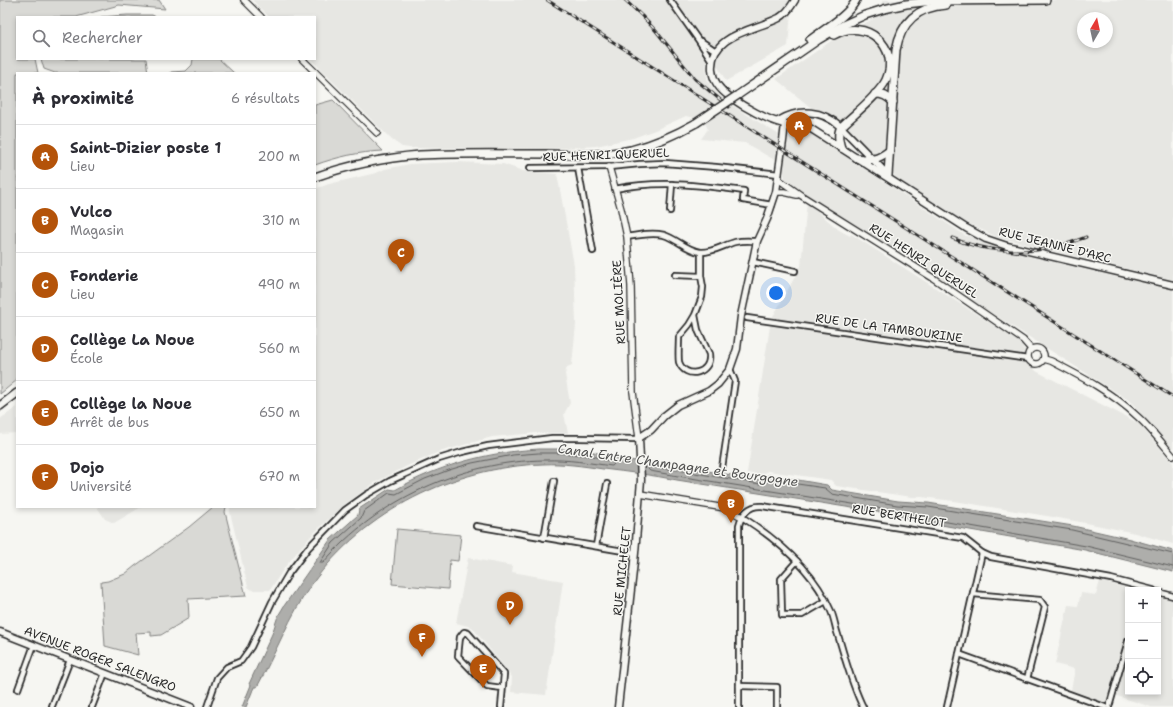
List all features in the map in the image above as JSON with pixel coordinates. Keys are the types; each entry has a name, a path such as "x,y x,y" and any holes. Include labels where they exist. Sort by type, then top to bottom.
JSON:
{"main road":[{"path":"639,438 651,430 664,416 678,405 708,391 718,384 730,368 737,349 741,316 757,241 776,192 784,133 781,123 754,111 718,87 712,68 712,61 720,45 731,37 779,18 789,9 795,0"},
{"path":"765,76 802,45 848,12 856,0"},
{"path":"888,175 896,50 900,32 911,17 933,7 940,6 1040,0"},
{"path":"316,177 362,163 420,155 572,154 630,150 677,134 696,124 818,40 843,25 865,15 906,4 933,1 1046,0"},
{"path":"782,64 838,33 849,29 863,30 880,40 889,58 888,75 883,85 875,94 841,127 838,133 841,148"},
{"path":"875,94 884,95 893,102"},
{"name":"RUE JEANNE D'ARC","path":"781,123 793,115 803,113 814,113 827,116 841,127 898,184"},
{"name":"RUE JEANNE D'ARC","path":"781,123 802,124 971,231 996,243 1173,285"},
{"path":"857,158 873,160 878,159 889,151"},
{"path":"0,406 16,394"},
{"name":"RUE MICHELET","path":"618,707 640,494 641,456 639,438"},
{"name":"AVENUE ROGER SALENGRO","path":"0,632 191,707"}],"street":[{"path":"244,0 260,16"},
{"path":"670,0 699,40 712,61"},
{"path":"699,40 716,51"},
{"path":"303,60 315,72"},
{"path":"316,73 377,133"},
{"name":"RUE HENRI QUERUEL","path":"530,168 609,168 664,163 716,167 778,177 802,196 933,278 1023,340 1031,349"},
{"path":"578,168 593,251"},
{"name":"RUE MOLIÈRE","path":"609,168 627,237 631,286 633,392 639,438"},
{"path":"670,212 672,184"},
{"path":"615,189 634,185 693,185 744,191 743,200 772,205"},
{"name":"RUE HENRI QUERUEL","path":"776,192 784,192 802,196"},
{"path":"627,237 641,234 663,235 685,247 701,252 736,241 757,241"},
{"path":"695,315 698,330 710,357 706,368 702,371 693,373 685,370 680,362 679,337 695,315 702,298 703,287 701,276 701,252"},
{"path":"753,262 795,271"},
{"path":"675,275 701,276"},
{"name":"RUE DE LA TAMBOURINE","path":"747,318 1028,359"},
{"path":"1036,348 1041,350 1044,354 1044,359 1041,363 1036,365 1031,363 1028,359 1028,354 1031,349 1036,348"},
{"path":"1044,359 1051,361 1097,385 1127,406 1173,456"},
{"path":"722,468 735,380 730,368"},
{"path":"207,707 217,678 227,667 241,661 252,647 272,602 289,573 308,548 345,510 366,495 390,481 439,459 488,446 552,438 639,438"},
{"path":"544,538 554,481"},
{"path":"596,546 607,484"},
{"path":"640,494 725,508 757,527 797,561 818,586 831,612 854,685 863,707"},
{"name":"RUE BERTHELOT","path":"742,517 752,507 757,506 963,538 982,553 991,557 1111,579 1137,587"},
{"path":"739,707 739,525 742,517"},
{"path":"476,526 635,553"},
{"path":"947,707 982,553"},
{"path":"797,561 781,579 782,615 802,615 826,601"},
{"path":"1161,593 1173,596"},
{"path":"973,594 1040,600 1045,606 1027,679"},
{"path":"501,707 504,674 468,633 464,632 460,642 458,656 487,686 502,688"},
{"path":"18,689 34,645"},
{"path":"1109,707 1125,652"},
{"path":"959,654 1105,707"},
{"path":"52,706 70,660"},
{"path":"92,707 105,673"},
{"path":"739,686 777,687 777,707"}],"shaded area":[{"path":"0,0 159,0 165,9 119,5 80,16 16,16 16,60 35,60 38,72 16,72 16,381 0,394"},
{"path":"252,0 667,0 704,54 706,60 707,78 714,90 725,101 781,136 788,142 789,131 800,126 966,236 991,246 1173,290 1173,449 1130,401 789,184 785,179 783,164 779,161 745,143 701,139 708,129 705,123 696,118 686,116 633,138 596,146 551,149 402,147 392,140 311,60 316,60 316,16 268,16"},
{"path":"675,0 792,0 788,46 726,81 697,31"},
{"path":"883,0 1173,0 1173,280 997,237 963,221 898,179 776,79 837,37 875,18"},
{"path":"152,15 154,16 114,16"},
{"path":"41,60 146,60 148,72 52,72 44,69"},
{"path":"193,60 220,60 233,72 171,72 186,71 192,65"},
{"path":"333,100 383,151 348,155 316,165 316,105"},
{"path":"457,162 503,164 523,171 557,174 574,265 576,324 572,365 567,367 565,374 570,403 564,414 568,433 536,433 492,437 439,452 407,466 376,482 345,504 302,546 285,567 270,590 252,590 248,587 230,508 316,508 316,189 329,184 376,173 385,169 410,164"},
{"path":"807,202 818,208 818,212 839,230 850,236 851,234 1020,342 1036,371 1138,423 1173,463 1173,544 1135,533 1053,517 954,501 912,497 836,486 831,480 768,471 758,475 747,473 771,320 801,266"},
{"path":"16,408 16,433 0,434 0,419"},
{"path":"98,508 139,508 114,523 105,519"},
{"path":"212,508 226,508 225,512 246,596 188,599 189,618 161,635 151,636 151,632 136,633 138,655 105,646 101,582 108,581 125,574 189,527"},
{"path":"397,529 461,535 458,561 450,560 448,589 392,584"},
{"path":"468,558 513,566 512,572 563,581 546,695 511,692 512,677 472,627 456,623"},
{"path":"1100,581 1125,587 1125,695 1161,695 1161,597 1173,600 1173,707 1151,707 1111,694 1108,704 1071,690 1075,669 1055,664 1068,605 1078,606 1081,593 1096,595"}],"water":[{"path":"539,449 562,449 594,452 619,459 678,466 761,480 769,475 827,485 832,490 898,501 928,503 1073,526 1130,539 1173,551 1173,572 1085,550 924,522 896,515 649,475 566,464 543,464 509,467 476,474 444,484 414,498 385,515 358,535 333,558 312,584 296,609 257,687 254,687 246,707 242,707 251,685 249,684 272,634 278,616 330,540 358,515 359,509 389,489 395,490 429,473 464,461 501,453"}],"railway":[{"path":"547,0 1173,397"},
{"path":"625,0 656,31 695,79 729,107"},
{"path":"952,238 976,246 1001,250 1026,251 1064,245 1086,237"}],"place":[{"name":"Saint-Dizier poste 1","path":"799,145"},
{"name":"Fonderie","path":"401,272"},
{"name":"Vulco","path":"731,523"},
{"name":"Collège La Noue","path":"510,625"},
{"name":"Dojo","path":"422,657"},
{"name":"Collège la Noue","path":"483,688"}],"water label":[{"name":"Canal Entre Champagne et Bourgogne","path":"678,465"}]}
